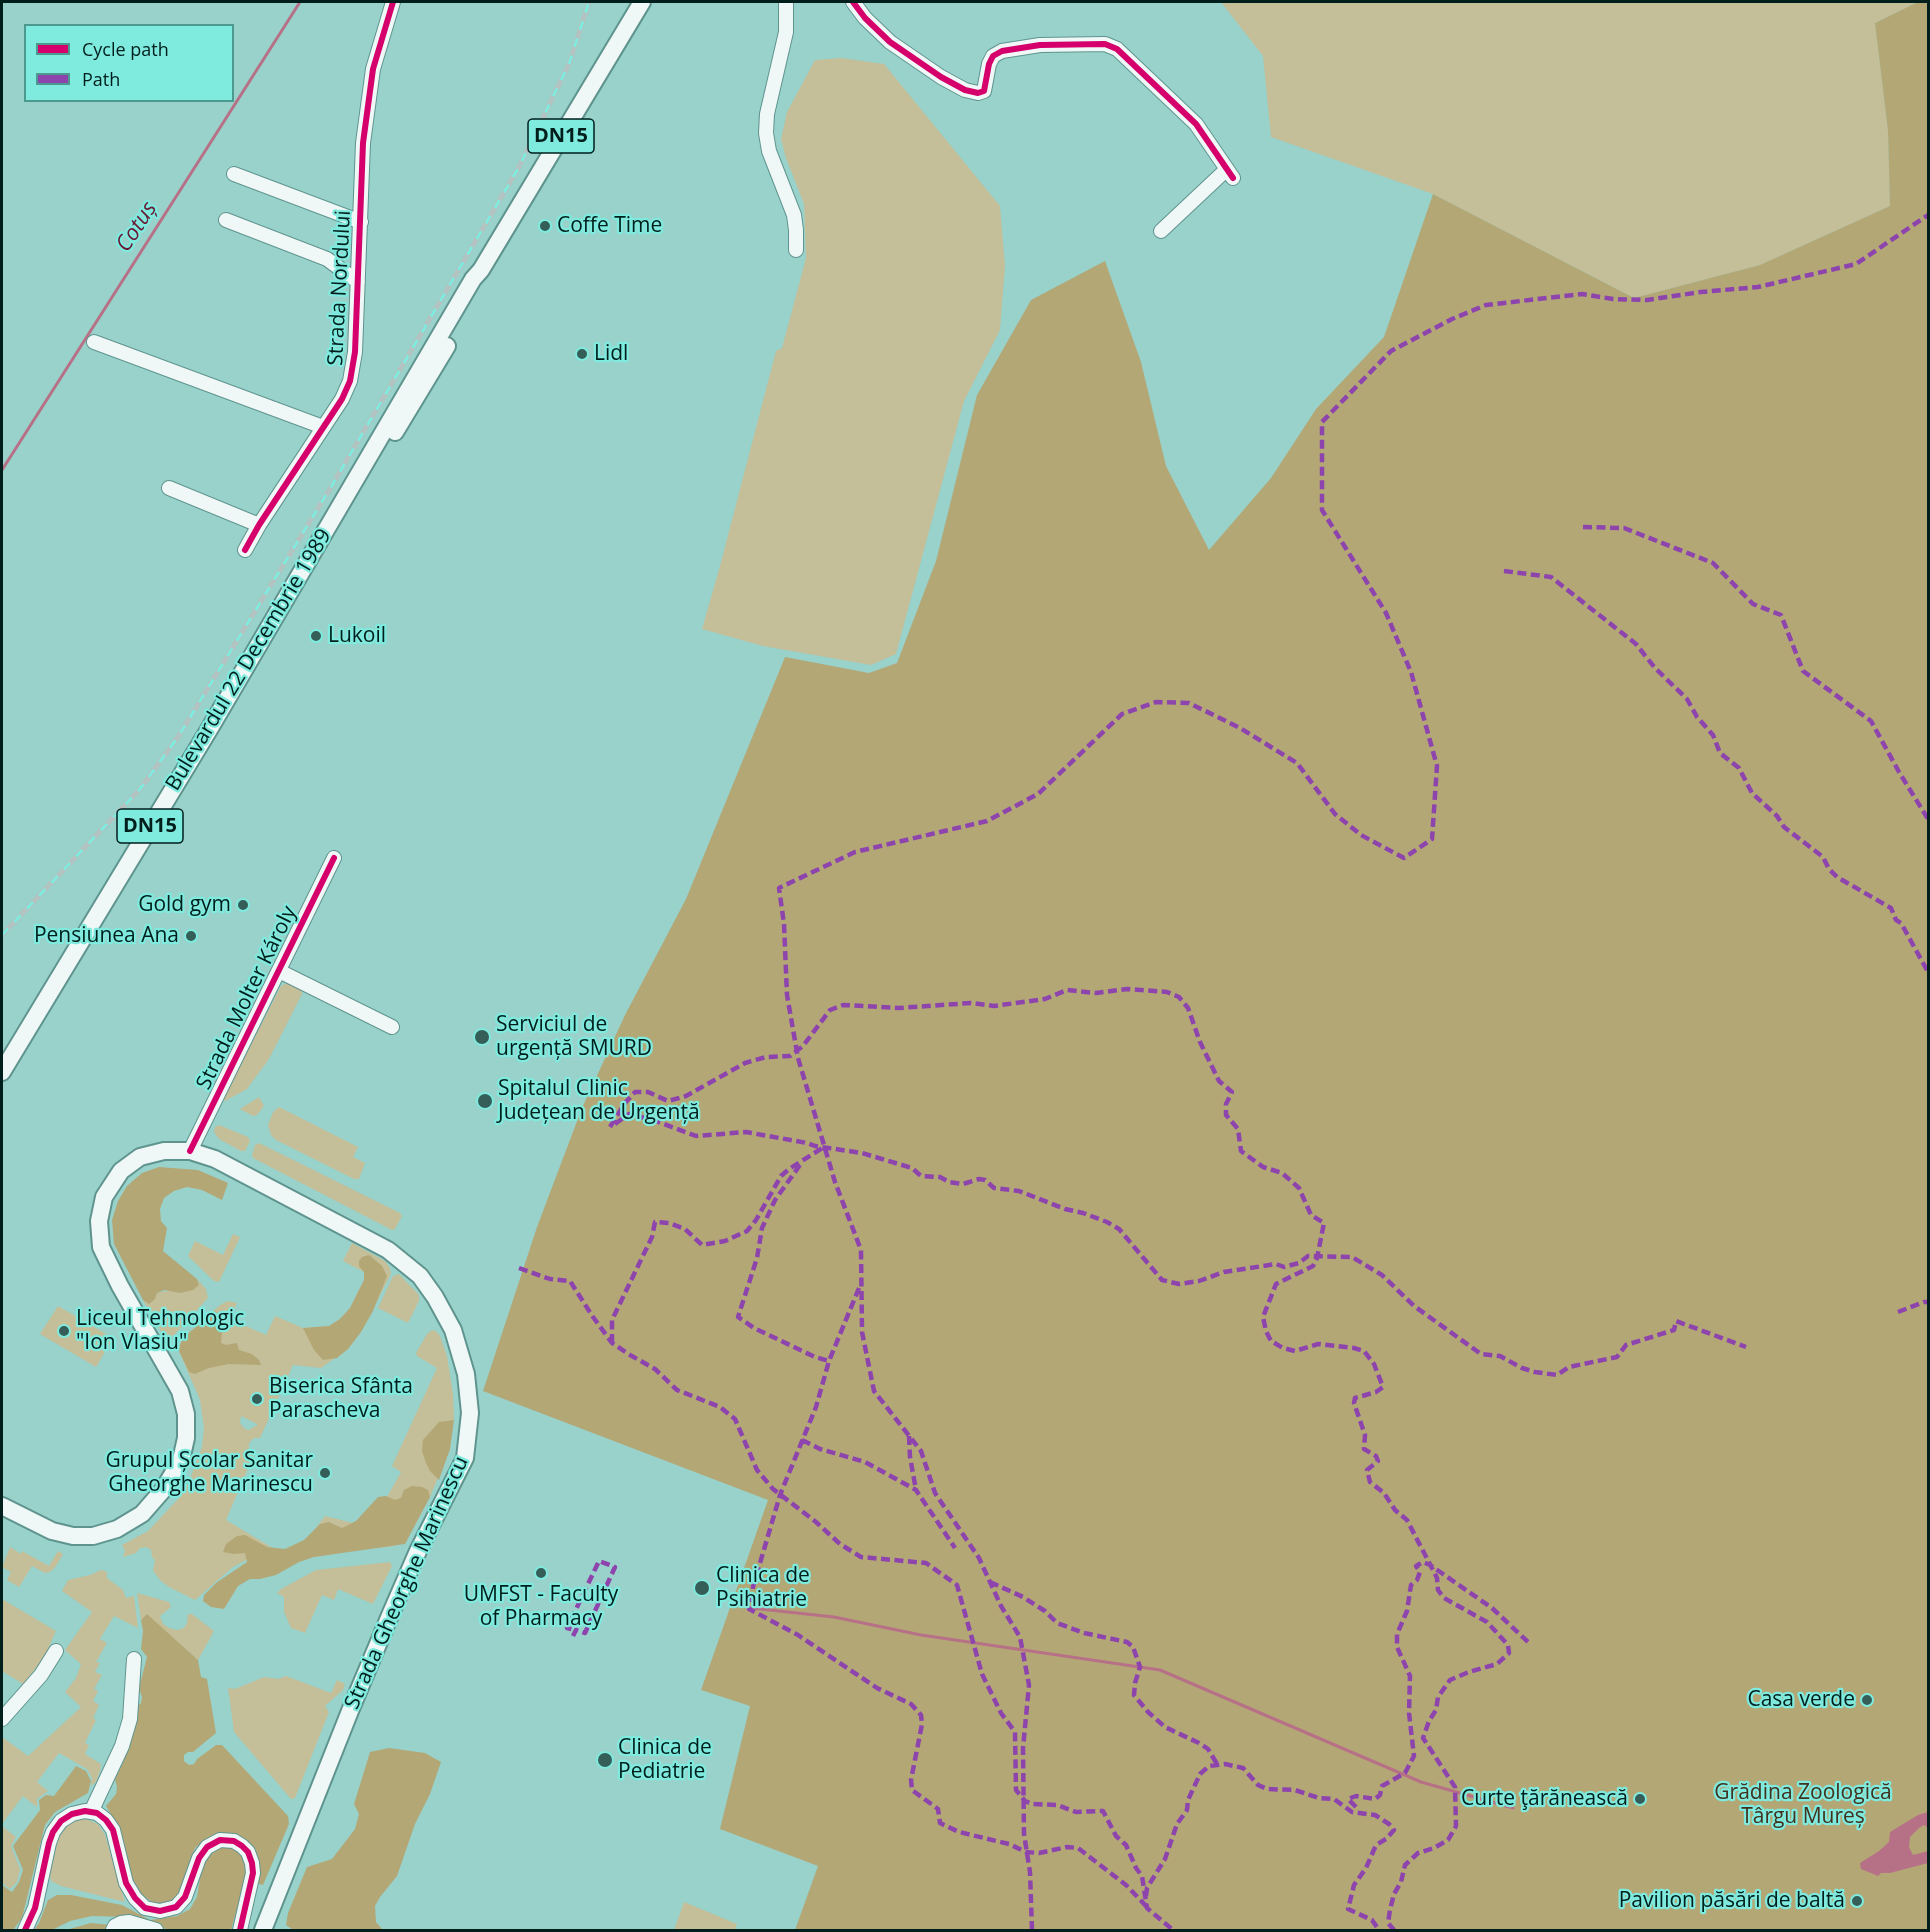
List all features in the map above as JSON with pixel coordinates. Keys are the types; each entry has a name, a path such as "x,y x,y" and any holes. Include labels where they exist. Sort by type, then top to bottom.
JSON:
{"main road":[{"name":"Bulevardul 22 Decembrie 1989","path":"2,1072 210,728 473,279 481,270 642,2"},
{"name":"Strada Gheorghe Marinescu","path":"2,1509 52,1531 73,1536 93,1536 117,1529 142,1514 163,1491 181,1460 186,1438 186,1414 180,1391 120,1286 101,1247 99,1221 104,1197 121,1170 140,1157 164,1150 190,1151 215,1159 381,1246 412,1269 428,1286 450,1324 462,1358 470,1401 465,1458 418,1551 382,1635 263,1930"}],"street":[{"name":"Strada Nordului","path":"245,550 342,399 354,366 363,143 373,69 393,2"},
{"path":"786,2 786,32 766,133 769,152 794,215 796,250"},
{"path":"853,2 865,18 891,42 941,77 965,90 978,93 984,91 989,64 993,56 1002,51 1040,45 1105,44 1117,49 1196,124 1230,173 1161,231"},
{"name":"Strada Nordului","path":"234,174 360,222"},
{"path":"226,220 327,259 358,282"},
{"path":"94,342 323,427"},
{"path":"170,488 259,525"},
{"name":"Strada Molter Károly","path":"190,1151 334,858"},
{"name":"Strada Molter Károly","path":"279,971 392,1027"},
{"path":"2,1719 41,1675 56,1651"},
{"path":"92,1810 122,1746 130,1719 134,1659"},
{"path":"25,1930 35,1908 53,1832 61,1821 72,1814 92,1810 106,1820 113,1830 126,1882 135,1898 146,1908 160,1911 176,1907 185,1897 199,1858 207,1847 220,1840 234,1841 242,1846 248,1852 254,1873 240,1930"},
{"path":"113,1930 115,1926 129,1922 156,1930"}],"shaded area":[{"path":"1221,2 1918,2 1875,23 1888,131 1890,206 1760,265 1634,298 1433,194 1271,137 1263,56"},
{"path":"841,58 884,64 1000,206 1005,266 1000,330 964,401 896,654 871,665 763,646 702,629 776,351 782,348 806,258 804,204 781,139 787,112 815,60"},
{"path":"291,981 301,988 302,994 269,1059 247,1089 225,1101 223,1099 281,986"},
{"path":"259,1097 264,1106 257,1115 253,1116 240,1109"},
{"path":"279,1107 358,1147 353,1157 365,1163 359,1179 354,1179 276,1140 271,1135 268,1125 273,1112"},
{"path":"219,1125 248,1137 250,1141 245,1151 219,1139 214,1132 215,1127"},
{"path":"259,1143 400,1213 402,1216 395,1229 392,1230 253,1158 255,1145"},
{"path":"233,1234 240,1237 219,1282 214,1281 188,1256 195,1241 223,1255"},
{"path":"352,1243 385,1261 391,1274 361,1332 348,1349 321,1368 293,1365 260,1438 254,1438 249,1443 249,1449 254,1454 226,1520 281,1553 250,1558 233,1567 195,1600 161,1581 153,1571 155,1560 151,1550 146,1547 140,1548 136,1553 123,1557 125,1551 122,1545 148,1531 179,1498 189,1482 202,1447 204,1428 200,1400 179,1351 180,1345 184,1337 220,1305 228,1301 237,1303 230,1319 266,1335 275,1316 303,1328 329,1326 340,1319 350,1308 364,1280 364,1272 343,1261","holes":["241,1416 257,1424 249,1430 245,1429 240,1423"]},
{"path":"399,1274 419,1295 419,1301 408,1323 378,1308 393,1276"},
{"path":"197,1279 206,1289 208,1298 172,1337 165,1338 143,1300 150,1303 157,1293 199,1285"},
{"path":"58,1306 113,1338 96,1367 40,1334"},
{"path":"432,1330 440,1336 447,1356 454,1416 450,1449 430,1497 394,1546 314,1557 313,1532 325,1516 357,1524 387,1497 401,1472 392,1466 437,1368 417,1356 416,1353 427,1334"},
{"path":"10,1547 49,1566 58,1551 63,1554 50,1572 45,1573 32,1566 19,1587 7,1580 11,1572 2,1567"},
{"path":"390,1562 392,1566 373,1604 338,1589 334,1600 322,1595 305,1633 291,1628 284,1612 284,1597 277,1593 281,1589 316,1570"},
{"path":"101,1570 107,1572 107,1578 123,1590 126,1598 134,1596 138,1628 114,1616 100,1639 107,1643 96,1662 100,1663 95,1672 102,1675 94,1689 98,1691 93,1701 99,1705 93,1718 96,1720 85,1743 89,1745 85,1754 101,1764 96,1782 91,1786 92,1778 87,1769 59,1753 37,1782 48,1791 37,1799 37,1807 23,1796 2,1824 2,1737 28,1756 81,1707 65,1692 76,1678 81,1664 65,1650 92,1612 62,1591 68,1580"},
{"path":"137,1593 169,1602 171,1607 160,1616 163,1624 169,1628 177,1630 184,1628 188,1614 192,1614 214,1631 198,1660 147,1615 141,1620"},
{"path":"2,1599 56,1631 44,1658 23,1684 2,1671"},
{"path":"286,1676 331,1693 337,1680 345,1684 343,1690 325,1706 329,1712 295,1798 291,1799 234,1732 228,1688 235,1689 264,1677 278,1679"},
{"path":"1928,1812 1928,1828 1924,1825 1910,1837 1909,1847 1913,1855 1928,1851 1928,1863 1890,1873 1881,1873 1878,1876 1861,1869 1860,1863 1889,1842 1890,1832 1918,1815"},
{"path":"86,1819 98,1824 105,1835 125,1902 61,1886 51,1881 50,1875 56,1847 65,1826"},
{"path":"2,1826 16,1837 11,1846 20,1869 17,1882 10,1889 2,1883"},
{"path":"684,1902 737,1924 735,1930 674,1930"}],"green space":[{"name":"Grădina Zoologică Târgu Mureș","path":"1918,2 1928,2 1928,1930 795,1930 818,1866 720,1829 750,1706 701,1690 768,1500 483,1391 537,1227 582,1108 625,1015 686,899 785,657 869,673 897,663 936,561 977,395 1031,300 1105,261 1141,362 1166,466 1209,550 1271,478 1316,409 1384,337 1433,194 1634,298 1760,265 1890,206 1888,131 1875,23"},
{"path":"159,1167 198,1170 228,1183 222,1200 202,1190 187,1187 174,1191 164,1198 160,1209 161,1221 167,1228 163,1251 197,1279 199,1285 193,1290 180,1293 165,1290 157,1293 155,1299 149,1304 143,1300 114,1244 112,1220 118,1201 127,1186 142,1173"},
{"path":"369,1255 382,1266 387,1276 373,1311 348,1349 337,1358 323,1360 314,1350 303,1328 329,1326 340,1319 350,1308 364,1280 364,1272 359,1266 359,1261 362,1257"},
{"path":"215,1311 220,1315 223,1324 221,1343 226,1345 237,1343 239,1350 252,1354 261,1365 229,1364 209,1368 195,1374 189,1372 179,1351 180,1345 184,1337"},
{"path":"454,1420 450,1449 439,1480 426,1463 422,1451 423,1440 439,1422"},
{"path":"412,1486 428,1490 430,1497 405,1544 314,1557 299,1562 276,1575 250,1579 238,1586 224,1609 211,1607 203,1601 204,1595 216,1583 247,1562 245,1553 223,1552 226,1544 237,1536 245,1535 267,1547 285,1549 304,1540 320,1524 329,1522 342,1528 356,1521 378,1497 386,1496 395,1500 401,1498 404,1490"},
{"path":"147,1614 198,1660 201,1677 207,1679 216,1733 193,1752 184,1755 184,1761 189,1765 194,1764 197,1759 216,1745 222,1745 288,1816 289,1824 263,1885 259,1884 256,1860 217,1835 206,1839 195,1848 183,1889 176,1899 163,1904 152,1902 141,1894 132,1882 117,1825 106,1806 116,1794 115,1779 123,1763 135,1709 141,1703 139,1688 147,1657 141,1649 143,1631 141,1620"},
{"path":"389,1748 425,1753 441,1762 430,1794 415,1824 397,1876 375,1906 376,1922 383,1930 293,1930 286,1925 288,1913 307,1867 332,1859 355,1829 359,1814 354,1804 370,1752"},
{"path":"76,1766 86,1771 91,1781 88,1793 55,1812 45,1825 22,1918 13,1930 2,1930 2,1885 12,1892 23,1870 13,1846 40,1810 39,1800 46,1795 54,1796"},
{"path":"224,1846 235,1848 242,1855 247,1866 231,1930 169,1930 132,1917 92,1916 70,1921 52,1930 34,1930 48,1900 57,1895 71,1895 122,1905 150,1920 177,1916 190,1909 197,1897 202,1865 208,1856"},
{"path":"91,1923 111,1925 108,1930 66,1930"}],"waterway":[{"name":"Cotuș","path":"2,470 300,2"},
{"path":"751,1608 834,1617 921,1635 1160,1670 1421,1782 1513,1808"}],"railway":[{"path":"2,935 140,789 178,737 331,487 519,167 569,64 589,2"}],"marked path":[{"path":"1032,1930 1030,1872 1024,1834 1023,1748 1029,1685 1020,1637 1001,1606 979,1558 935,1493 921,1451 874,1391 862,1332 861,1250 835,1182 798,1058 787,995 784,924 779,888 855,852 987,821 1038,794 1122,714 1156,702 1189,703 1240,728 1297,763 1335,814 1361,835 1404,858 1432,839 1437,766 1411,672 1386,613 1322,510 1322,422 1391,351 1452,319 1486,305 1582,294 1613,299 1647,300 1758,287 1856,264 1928,215"},
{"path":"1583,527 1624,528 1713,563 1753,604 1781,615 1803,671 1871,721 1928,819"},
{"path":"1504,571 1551,577 1636,644 1655,668 1687,699 1697,717 1713,735 1720,753 1739,768 1752,793 1777,816 1784,827 1823,857 1829,869 1837,877 1891,908 1928,972"},
{"path":"610,1127 635,1092 648,1092 668,1101 686,1096 745,1063 766,1057 790,1056 803,1046 830,1010 843,1005 899,1008 971,1003 994,1006 1045,999 1067,990 1096,993 1127,989 1167,992 1179,997 1188,1008 1200,1042 1219,1081 1232,1092 1226,1104 1226,1115 1238,1129 1241,1151 1263,1167 1282,1173 1299,1188 1311,1215 1324,1223 1317,1258 1313,1266 1276,1284 1263,1317 1271,1341 1283,1348 1295,1351 1318,1344 1364,1351 1374,1364 1383,1387 1376,1392 1355,1398 1354,1403 1365,1435 1364,1449 1376,1456 1378,1461 1367,1470 1370,1482 1384,1493 1395,1510 1407,1520 1437,1578 1438,1590 1444,1598 1487,1622 1508,1645 1509,1653 1497,1664 1450,1680 1438,1697 1436,1710 1423,1738 1455,1787 1456,1826 1448,1840 1418,1853 1405,1865 1390,1910 1388,1923 1394,1930"},
{"path":"615,1124 629,1114 696,1136 746,1132 862,1153 912,1168 921,1176 940,1177 949,1182 963,1184 979,1179 985,1180 994,1188 1019,1191 1107,1222 1119,1229 1162,1280 1179,1284 1199,1281 1224,1272 1276,1264 1284,1267 1299,1263 1308,1256 1352,1257 1382,1275 1414,1306 1481,1354 1500,1356 1535,1372 1557,1375 1569,1367 1617,1357 1626,1345 1674,1330 1676,1321 1746,1347"},
{"path":"612,1343 612,1320 652,1237 655,1222 669,1223 685,1229 702,1245 725,1241 747,1231 756,1220 781,1176 824,1147"},
{"path":"800,1165 775,1200 762,1228 757,1258 738,1317 754,1328 815,1357 829,1361"},
{"path":"519,1268 550,1279 570,1281 612,1343 655,1369 677,1390 720,1407 735,1419 757,1470 773,1489 840,1544 861,1557 926,1563 957,1585 982,1674 1001,1713 1015,1732 1016,1790 1025,1801 1032,1804 1057,1805 1076,1812 1103,1811 1116,1836 1126,1845 1142,1876 1147,1908 1173,1930"},
{"path":"859,1288 829,1361 816,1407 780,1495 753,1587 749,1609 798,1635 877,1688 911,1704 921,1715 922,1724 911,1780 912,1790 938,1809 940,1823 959,1832 1009,1844 1026,1852 1039,1853 1067,1847 1078,1848 1126,1885 1147,1907"},
{"path":"1898,1312 1928,1302"},
{"path":"909,1436 916,1490"},
{"path":"802,1440 820,1449 865,1462 916,1490 955,1548"},
{"path":"573,1636 576,1630 585,1633 615,1567 599,1561 567,1628 576,1630"},
{"path":"1356,1807 1348,1799 1356,1796 1375,1799 1380,1795 1382,1786 1405,1773 1414,1756 1409,1713 1410,1676 1397,1647 1397,1634 1407,1611 1411,1585 1417,1580 1420,1572 1416,1566 1423,1562 1430,1565 1492,1608 1528,1642"},
{"path":"990,1582 1023,1597 1045,1611 1057,1623 1084,1633 1127,1642 1133,1647 1140,1667 1134,1695 1165,1727 1208,1749 1217,1764"},
{"path":"1146,1896 1147,1888 1165,1859 1177,1824 1187,1810 1188,1800 1200,1774 1209,1766 1225,1764 1243,1768 1258,1785 1267,1789 1295,1790 1319,1798 1334,1799 1352,1812 1375,1815 1389,1824 1394,1830 1376,1845 1366,1868 1354,1885 1348,1909 1372,1920 1379,1930"}],"cycle path":[{"path":"245,550 342,399 350,381 355,352 363,143 373,69 393,2"},
{"path":"853,2 865,18 890,42 941,77 965,90 978,93 984,91 989,64 993,56 1002,51 1040,45 1105,44 1117,49 1196,124 1233,178"},
{"path":"190,1151 334,858"},
{"path":"25,1930 35,1908 53,1832 61,1821 72,1814 85,1811 97,1813 113,1830 126,1883 135,1898 145,1908 160,1911 176,1907 185,1897 199,1858 207,1847 220,1840 234,1841 242,1846 248,1852 253,1873 240,1930"}],"place":[{"name":"Coffe Time","path":"545,226"},
{"name":"Lidl","path":"582,354"},
{"name":"Lukoil","path":"316,636"},
{"name":"Gold gym","path":"243,905"},
{"name":"Pensiunea Ana","path":"191,936"},
{"name":"Serviciul de urgență SMURD","path":"482,1037"},
{"name":"Spitalul Clinic Județean de Urgență","path":"485,1101"},
{"name":"Liceul Tehnologic \"Ion Vlasiu\"","path":"64,1331"},
{"name":"Biserica Sfânta Parascheva","path":"257,1399"},
{"name":"Grupul Școlar Sanitar Gheorghe Marinescu","path":"325,1473"},
{"name":"UMFST - Faculty of Pharmacy","path":"541,1573"},
{"name":"Clinica de Psihiatrie","path":"702,1588"},
{"name":"Casa verde","path":"1867,1700"},
{"name":"Clinica de Pediatrie","path":"605,1760"},
{"name":"Curte ţărănească","path":"1640,1799"},
{"name":"Pavilion păsări de baltă","path":"1857,1901"}]}
